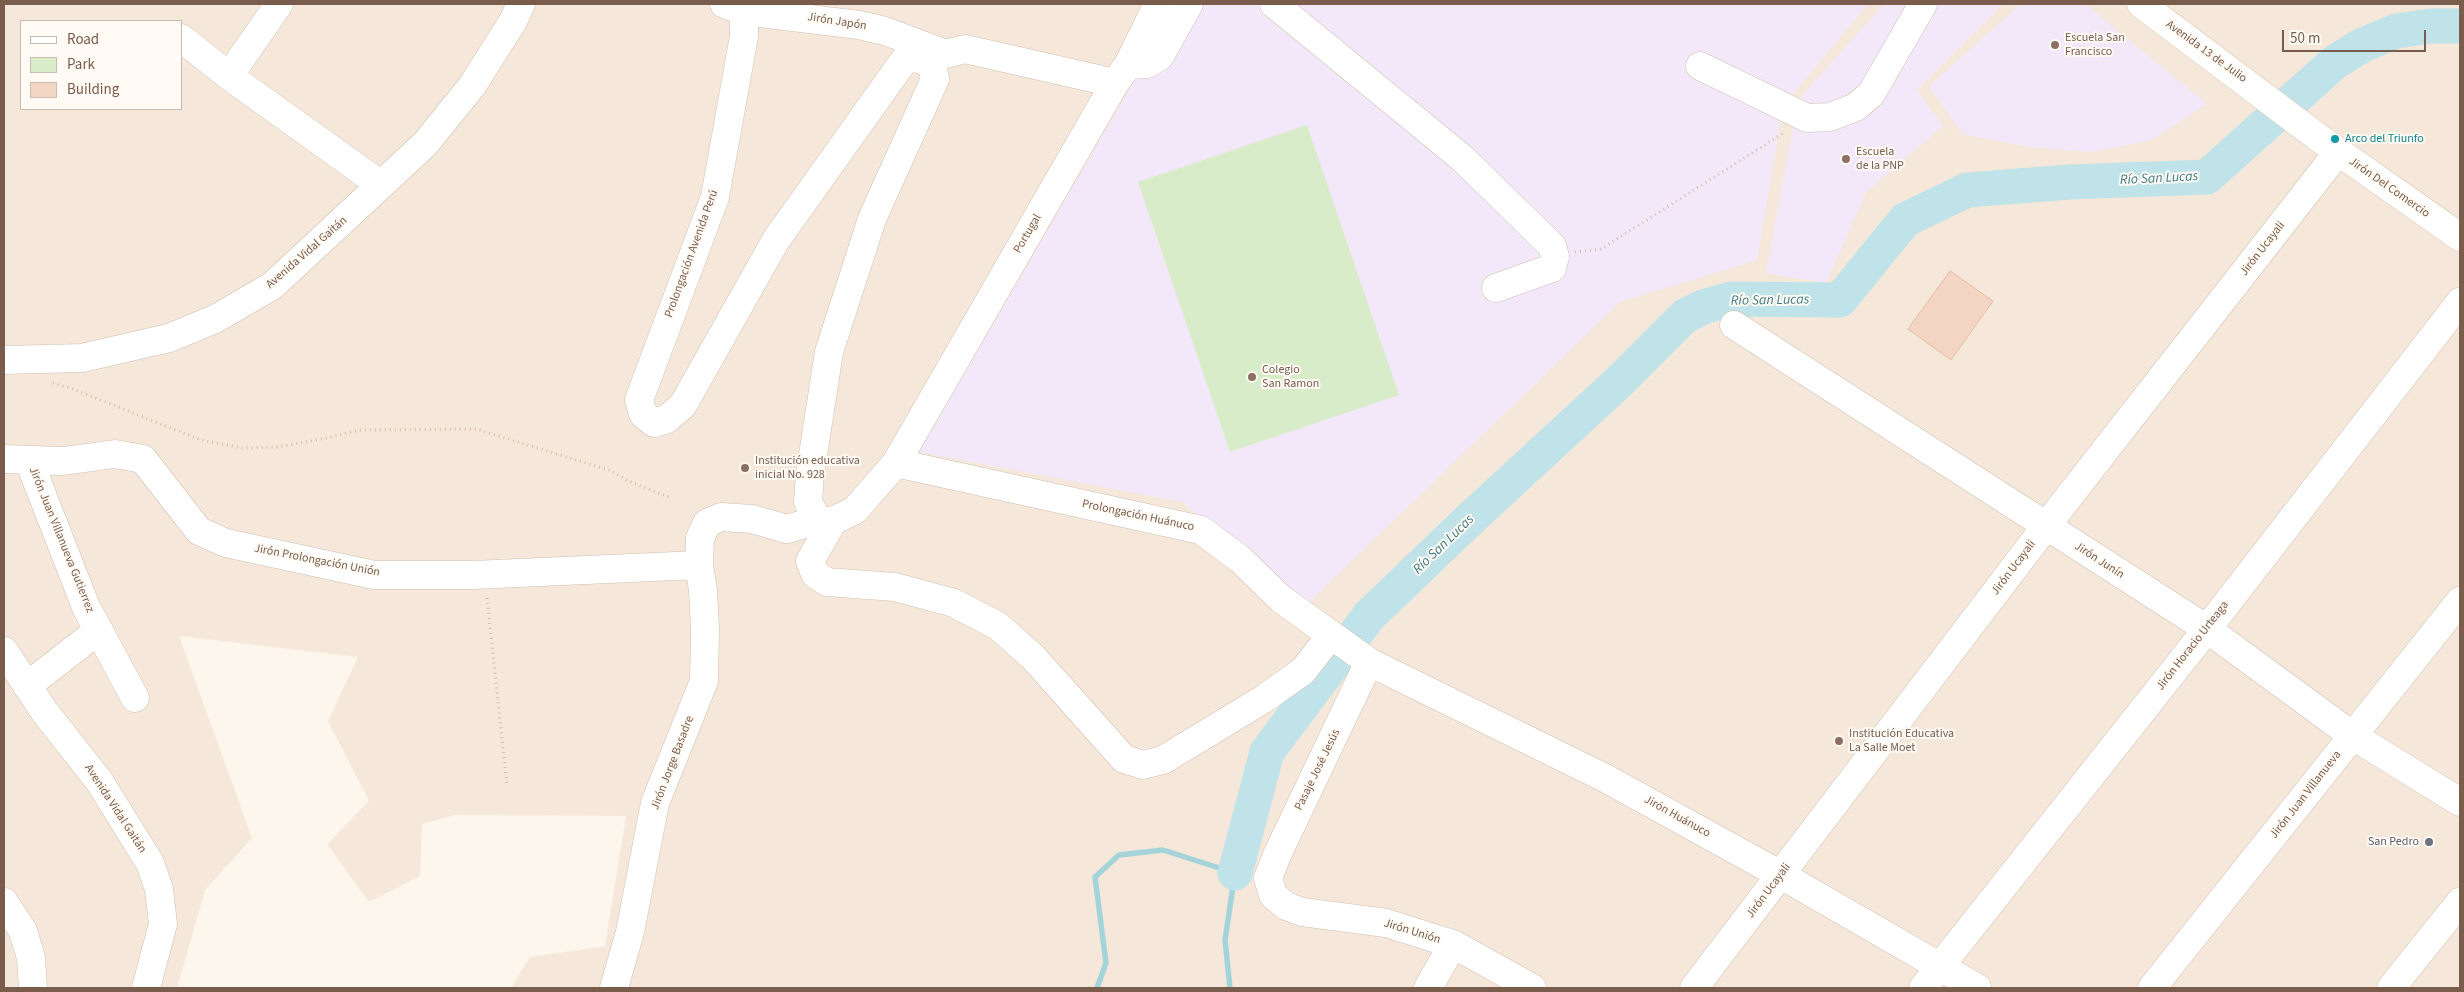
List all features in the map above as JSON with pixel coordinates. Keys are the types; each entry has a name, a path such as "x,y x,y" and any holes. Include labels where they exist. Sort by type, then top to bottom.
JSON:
{"street":[{"path":"229,76 279,4"},
{"name":"Avenida Vidal Gaitán","path":"4,360 82,358 169,338 215,319 272,286 425,144 472,86 513,21 521,4"},
{"name":"Portugal","path":"826,520 855,510 896,463 1122,74 1158,4"},
{"path":"1122,74 1147,64 1160,56 1189,4"},
{"path":"1274,4 1462,158 1552,246 1555,256 1552,268 1496,288"},
{"path":"1700,66 1806,118 1830,117 1856,107 1871,94 1923,4"},
{"name":"Avenida 13 de Julio","path":"2141,4 2329,145"},
{"name":"Jirón Japón","path":"739,5 885,31 939,59 965,49 1122,74"},
{"name":"Prolongación Avenida Perú","path":"739,5 744,36 715,197 639,400 643,414 654,423 667,419 683,406 776,240 905,59 939,59"},
{"path":"182,39 229,76 381,185"},
{"path":"939,59 935,78 872,219 829,352 810,474 808,502 826,520 810,561 815,574 827,582 895,587 954,603 998,626 1033,657 1124,759 1142,765 1163,760 1262,700 1303,671 1350,648"},
{"name":"Jirón Del Comercio","path":"2329,145 2460,237"},
{"name":"Jirón Ucayali","path":"1694,988 2046,526 2329,145"},
{"name":"Jirón Horacio Urteaga","path":"1923,988 2207,630 2460,302"},
{"name":"Jirón Junín","path":"1734,325 2207,630 2353,736 2460,802"},
{"name":"Jirón Prolongación Unión","path":"16,460 63,461 115,454 143,459 199,531 226,543 374,575 485,574 699,565"},
{"name":"Jirón Juan Villanueva Gutierrez","path":"16,460 65,556 99,630 135,698"},
{"name":"Prolongación Huánuco","path":"896,463 1201,530 1241,560 1281,598 1350,648"},
{"name":"Jirón Jorge Basadre","path":"614,988 630,932 655,803 704,681 704,620 699,565 700,538 707,523 721,517 752,519 786,529 826,520"},
{"name":"Jirón Juan Villanueva","path":"2152,988 2460,601"},
{"path":"27,686 99,630"},
{"name":"Jirón Huánuco","path":"1350,648 1605,778 1781,875 1977,988"},
{"name":"Pasaje José Jesús","path":"1268,878 1350,648"},
{"name":"Avenida Vidal Gaitán","path":"4,652 44,711 99,781 150,863 159,889 163,924 146,988"},
{"name":"Jirón Unión","path":"1268,878 1273,895 1286,906 1302,912 1386,923 1453,944 1532,988"},
{"path":"4,902 23,931 31,958 33,988"},
{"path":"2391,988 2460,902"},
{"path":"1428,988 1453,944"}],"path":[{"path":"1552,246 1571,252 1601,249 1806,118"},
{"path":"47,382 73,389 201,440 242,448 278,447 359,430 476,429 609,470 628,481 670,497"},
{"path":"485,574 490,647 507,785"}],"shaded area":[{"path":"4,4 2460,4 2460,988 511,988 530,957 605,946 626,816 455,815 422,824 420,876 369,902 327,844 369,801 328,721 358,657 179,636 252,838 205,890 177,988 4,988"},
{"name":"Colegio San Ramon","path":"1176,4 1868,4 1783,106 1757,260 1620,302 1303,608 1183,502 919,452 1166,26"},
{"name":"Escuela de la PNP","path":"1884,4 2003,4 1917,90 1943,126 1866,192 1826,283 1766,273 1798,100"},
{"name":"Escuela San Francisco","path":"2021,4 2085,4 2207,104 2152,140 2092,152 2030,147 1962,134 1929,86"}],"green space":[{"path":"1307,125 1399,395 1230,452 1138,182"}],"building":[{"path":"1950,271 1993,301 1951,360 1908,329"}],"waterway":[{"name":"Río San Lucas","path":"1235,873 1267,752 1369,616 1468,521 1621,380 1685,316 1703,307 1731,299 1840,300 1905,220 1967,190 2070,182 2207,177 2335,62 2361,46 2396,31 2431,26 2460,26"},
{"path":"1097,988 1106,963 1095,877 1119,855 1163,850 1235,873 1225,940 1230,988"}],"place":[{"name":"Escuela San Francisco","path":"2055,45"},
{"name":"Arco del Triunfo","path":"2335,139"},
{"name":"Escuela de la PNP","path":"1846,159"},
{"name":"Colegio San Ramon","path":"1252,377"},
{"name":"Institución educativa inicial No. 928","path":"745,468"},
{"name":"Institución Educativa La Salle Moet","path":"1839,741"},
{"name":"San Pedro","path":"2429,842"}]}
